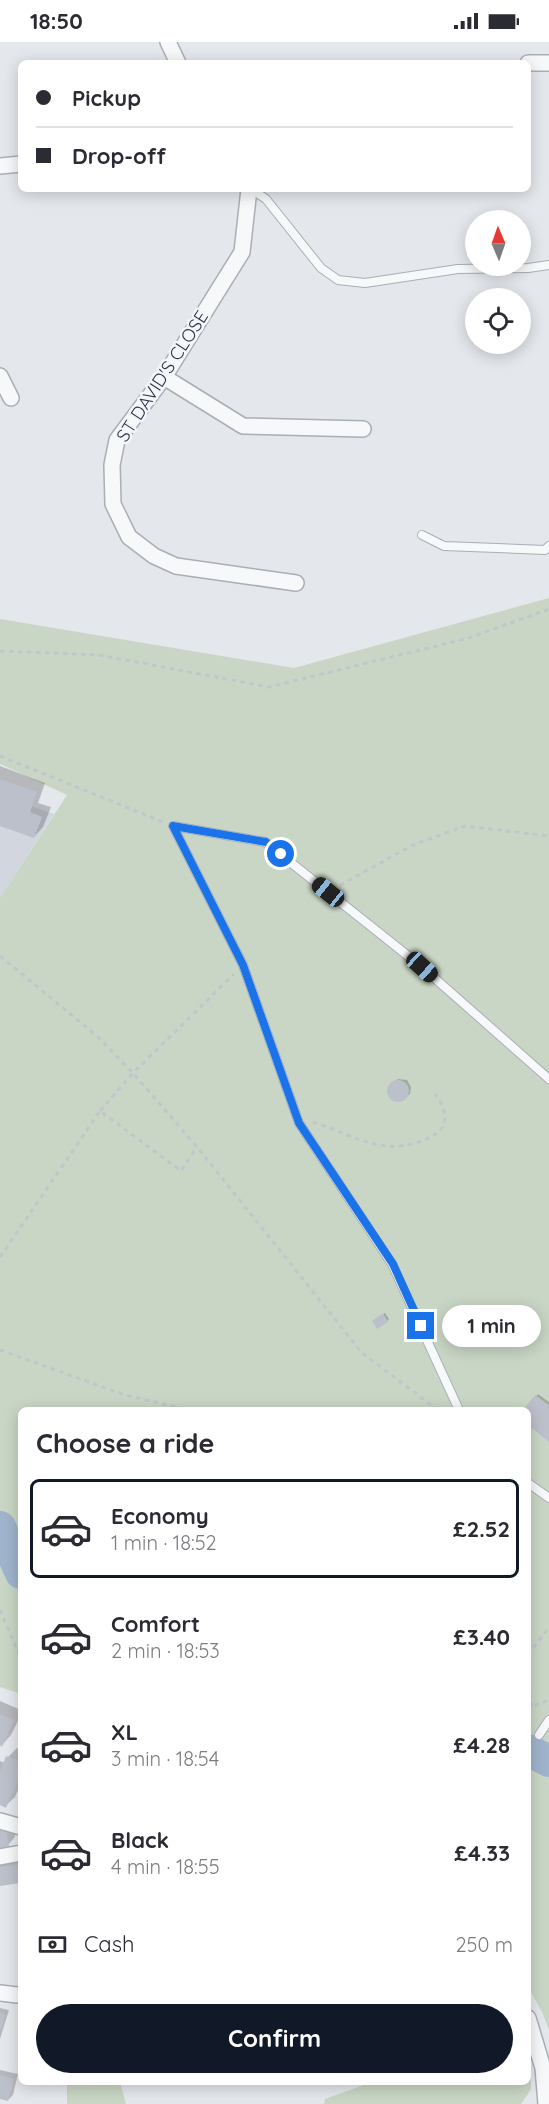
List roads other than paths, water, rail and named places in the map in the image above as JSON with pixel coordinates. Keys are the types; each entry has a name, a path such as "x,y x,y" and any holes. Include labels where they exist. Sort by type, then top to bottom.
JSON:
{"street":[{"path":"168,42 177,60"},
{"path":"531,63 549,63"},
{"path":"0,166 18,164"},
{"name":"ST DAVID'S CLOSE","path":"250,192 242,252 164,377 117,440 112,465 113,504 129,537 154,556 176,566 296,584"},
{"path":"0,376 11,398"},
{"path":"164,377 243,426 363,429"},
{"path":"0,1821 18,1826"},
{"path":"0,1857 18,1854"},
{"path":"0,1992 17,1995"},
{"path":"531,2028 543,2068 546,2104"}],"lane":[{"path":"255,192 266,199 321,268 338,280 365,284 458,269 528,268 549,265"},
{"path":"422,535 444,546 545,550 549,546"},
{"path":"458,1407 393,1264 297,1120 243,965 173,826 266,842 422,967 549,1079"},
{"path":"531,1485 549,1498"},
{"path":"539,1735 549,1720"}],"waterway":[{"path":"0,1527 18,1566"},
{"path":"531,1752 549,1761"}]}
